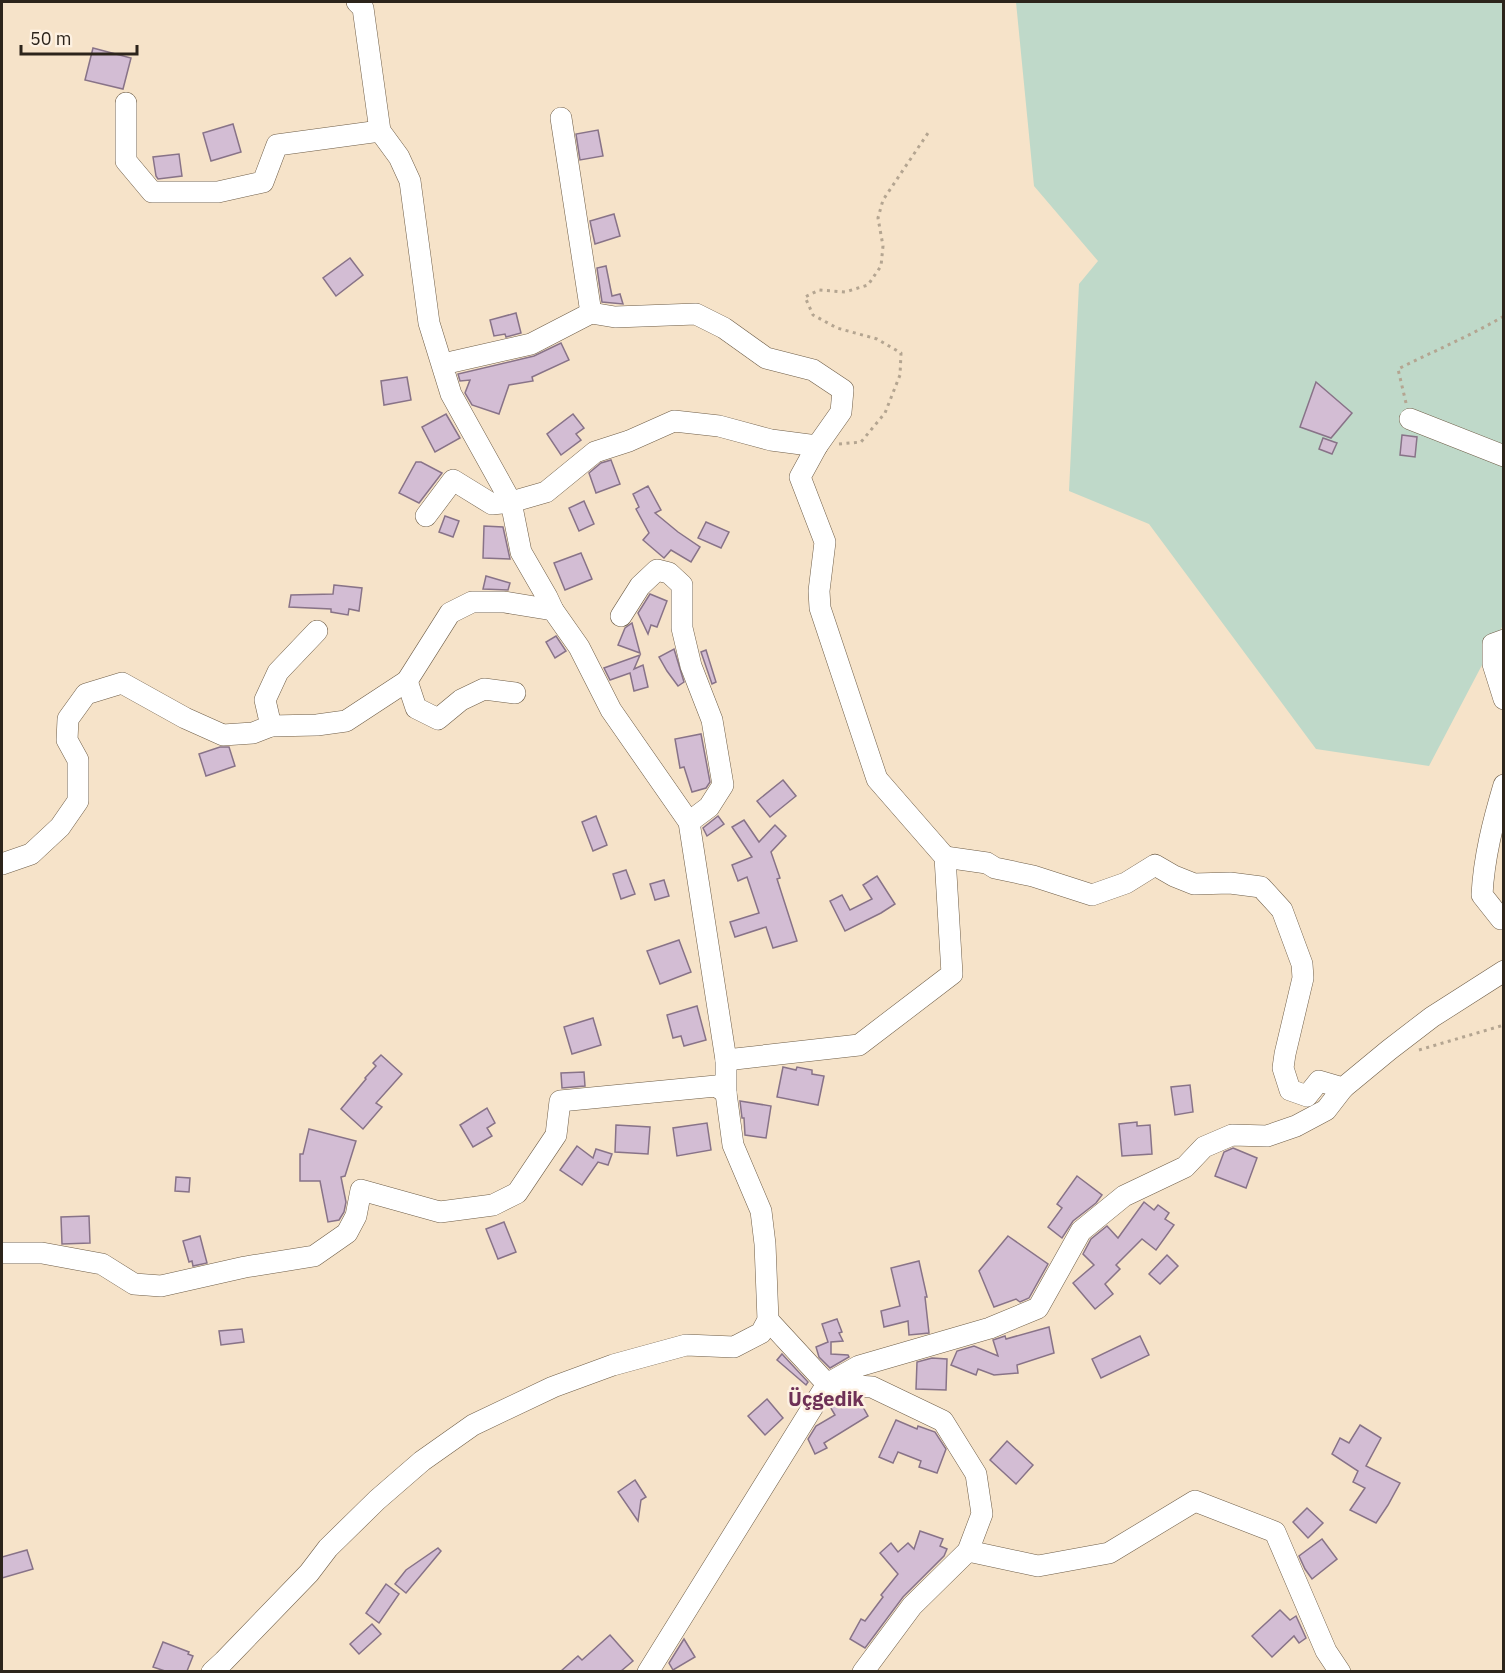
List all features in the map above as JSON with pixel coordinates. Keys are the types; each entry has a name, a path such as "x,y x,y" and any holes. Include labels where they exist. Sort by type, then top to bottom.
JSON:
{"street":[{"path":"212,1671 309,1572 328,1548 377,1500 422,1461 473,1425 553,1387 613,1365 686,1345 734,1347 761,1333 768,1320 765,1244 761,1210 733,1145 726,1093 726,1060 689,822 611,710 579,647 553,610 521,552 511,502 451,394 429,323 410,181 399,157 380,130 363,8 357,2"},
{"path":"126,103 126,161 152,192 218,192 263,182 277,145 380,130"},
{"path":"561,118 591,313"},
{"path":"443,364 531,344 591,313 615,318 696,314 724,328 766,358 813,370 843,390 841,412 817,446 800,477 825,542 819,591 820,608 877,779 945,858 952,974 859,1045 726,1060"},
{"path":"1410,419 1503,456"},
{"path":"426,516 453,480 492,504 511,502 546,492 595,452 674,422 719,426 771,440 817,446"},
{"path":"621,616 640,586 657,570 669,573 682,585 682,628 691,666 712,720 723,785 710,807 689,822"},
{"path":"2,864 31,854 60,827 78,801 78,760 67,740 67,729 68,719 86,694 122,683 185,718 223,735 253,733 271,726 346,722 407,681 450,613 472,602 504,602 553,610"},
{"path":"271,726 265,700 278,672 317,631"},
{"path":"1503,640 1493,645 1493,664 1503,699"},
{"path":"407,681 416,708 438,719 461,700 484,689 515,693"},
{"path":"1503,785 1491,827 1482,895 1503,919"},
{"path":"945,858 987,863 995,868 1033,876 1092,895 1126,883 1155,864 1174,876 1194,884 1230,883 1261,887 1282,910 1302,964 1303,978 1283,1068 1290,1089 1307,1096 1319,1081 1343,1088"},
{"path":"648,1671 827,1384 859,1366 990,1328 1038,1308 1081,1231 1124,1196 1185,1167 1204,1147 1232,1135 1267,1136 1326,1110 1343,1088 1389,1050 1432,1017 1503,971"},
{"path":"2,1253 42,1253 102,1264 134,1284 161,1286 245,1267 314,1256 347,1233 356,1216 361,1190 440,1212 493,1205 517,1193 556,1135 560,1101 716,1086 726,1093"},
{"path":"768,1320 827,1384 872,1387 943,1421 976,1474 982,1514 968,1551 912,1606 863,1671"},
{"path":"968,1551 1038,1566 1109,1553 1195,1501 1275,1532 1326,1651 1340,1671"}],"path":[{"path":"817,446 861,442 885,413 900,375 901,353 877,339 837,328 813,315 805,297 819,290 845,292 868,285 881,266 883,246 878,218 883,200 930,130"},
{"path":"1410,419 1398,369 1477,332 1503,316"},
{"path":"1419,1050 1503,1025"}],"green space":[{"path":"1016,2 1503,2 1503,625 1429,766 1316,749 1149,524 1069,491 1079,284 1098,261 1034,186"}],"building":[{"path":"93,48 131,58 123,89 85,80"},
{"path":"233,124 241,152 211,161 203,133"},
{"path":"598,130 603,156 580,160 576,134"},
{"path":"179,154 182,176 158,179 153,157"},
{"path":"614,214 620,236 595,244 590,221"},
{"path":"350,258 363,275 336,296 323,278"},
{"path":"606,266 612,296 620,294 623,304 602,302 597,268"},
{"path":"516,313 521,333 506,337 505,334 494,336 490,320"},
{"path":"561,343 569,360 532,377 533,381 509,385 499,414 472,405 465,393 470,380 460,381 458,374 534,356"},
{"path":"407,377 411,400 384,405 381,381"},
{"path":"1316,382 1352,413 1331,438 1300,427"},
{"path":"446,414 460,438 435,452 422,427"},
{"path":"573,414 584,428 576,434 581,440 561,455 547,434"},
{"path":"1402,435 1417,437 1415,457 1400,455"},
{"path":"1323,438 1337,443 1332,454 1319,449"},
{"path":"611,460 620,484 596,493 589,473 601,463"},
{"path":"416,462 421,462 442,473 419,503 399,493"},
{"path":"648,486 661,510 655,513 700,547 691,562 671,550 664,558 643,540 649,533 636,509 639,507 633,494"},
{"path":"584,501 594,524 579,531 569,508"},
{"path":"445,516 459,521 453,537 439,532"},
{"path":"706,522 729,532 721,548 698,538"},
{"path":"484,526 503,527 510,559 483,558"},
{"path":"581,553 592,579 565,590 554,563"},
{"path":"486,576 510,583 508,590 483,589"},
{"path":"334,585 362,588 359,611 349,609 348,615 331,612 331,609 289,607 291,595 333,594"},
{"path":"650,594 667,601 657,627 651,625 648,634 638,613"},
{"path":"632,623 640,653 618,645 625,628"},
{"path":"556,636 566,651 555,658 546,642"},
{"path":"674,649 684,682 678,686 659,657"},
{"path":"706,650 716,682 712,684 701,652"},
{"path":"640,655 634,669 643,665 648,687 634,691 630,673 610,680 604,668"},
{"path":"701,734 710,782 706,788 692,792 684,767 680,768 675,739"},
{"path":"220,747 229,747 235,766 206,776 199,754"},
{"path":"783,780 796,796 770,817 757,801"},
{"path":"596,816 607,845 593,851 582,822"},
{"path":"718,816 724,824 707,836 703,828"},
{"path":"744,820 759,842 775,825 786,836 771,852 780,878 777,879 797,941 773,948 766,927 735,937 730,922 759,913 747,877 738,881 732,865 752,857 732,827"},
{"path":"626,870 635,894 621,899 613,874"},
{"path":"877,876 895,904 845,931 830,901 842,895 850,910 872,899 863,885"},
{"path":"664,880 669,896 655,900 650,884"},
{"path":"679,940 691,972 660,984 647,951"},
{"path":"697,1006 706,1040 684,1046 681,1036 673,1038 667,1015"},
{"path":"593,1018 601,1045 572,1054 564,1027"},
{"path":"381,1055 402,1074 376,1103 382,1107 363,1129 341,1109 376,1066 373,1063"},
{"path":"783,1067 812,1070 812,1074 824,1076 818,1105 777,1097"},
{"path":"584,1072 585,1086 562,1088 561,1073"},
{"path":"1190,1085 1193,1112 1175,1115 1171,1087"},
{"path":"740,1101 771,1106 766,1138 745,1135"},
{"path":"487,1108 495,1123 487,1128 492,1136 473,1147 460,1125"},
{"path":"1137,1122 1137,1126 1150,1125 1152,1154 1122,1156 1119,1124"},
{"path":"707,1123 711,1150 677,1156 673,1128"},
{"path":"616,1125 650,1127 648,1154 615,1152"},
{"path":"309,1129 356,1141 345,1176 341,1177 346,1202 339,1220 328,1222 320,1181 300,1181 300,1154 303,1154"},
{"path":"577,1146 593,1158 596,1149 612,1154 608,1165 598,1162 582,1185 560,1170"},
{"path":"1233,1148 1257,1158 1246,1188 1215,1176 1224,1152"},
{"path":"1077,1176 1102,1195 1096,1203 1073,1221 1062,1238 1048,1227 1062,1208 1057,1204"},
{"path":"176,1177 190,1178 189,1192 175,1191"},
{"path":"1144,1202 1154,1210 1158,1205 1169,1213 1165,1219 1174,1225 1156,1250 1142,1239 1116,1265 1120,1269 1105,1284 1113,1294 1095,1309 1073,1283 1094,1265 1083,1254 1091,1239 1107,1226 1118,1238"},
{"path":"89,1216 90,1243 62,1244 61,1217"},
{"path":"504,1222 516,1252 498,1259 486,1229"},
{"path":"200,1236 207,1263 193,1266 192,1261 189,1262 183,1241"},
{"path":"1008,1236 1048,1264 1029,1298 1020,1302 1016,1299 994,1307 979,1271"},
{"path":"1167,1255 1178,1266 1160,1284 1149,1274"},
{"path":"919,1261 927,1297 925,1297 929,1333 909,1335 908,1321 884,1327 881,1311 900,1306 891,1268"},
{"path":"837,1319 843,1341 831,1342 831,1354 848,1355 849,1357 830,1368 819,1357 816,1347 828,1342 822,1324"},
{"path":"1049,1327 1054,1353 1017,1365 1018,1373 994,1375 978,1369 976,1375 951,1365 957,1351 974,1346 998,1356 993,1340 1005,1336 1006,1339"},
{"path":"242,1329 244,1342 221,1345 219,1331"},
{"path":"1140,1336 1149,1355 1101,1378 1092,1359"},
{"path":"782,1354 808,1382 806,1385 777,1360"},
{"path":"932,1358 947,1359 946,1390 916,1389 917,1362"},
{"path":"840,1398 850,1398 853,1404 859,1400 868,1416 824,1443 827,1448 815,1454 808,1439 816,1426 835,1415 829,1405"},
{"path":"767,1399 783,1418 765,1435 748,1416"},
{"path":"896,1420 917,1429 918,1426 935,1432 946,1449 937,1473 919,1467 921,1461 898,1452 893,1463 879,1457"},
{"path":"1360,1425 1381,1438 1366,1466 1400,1483 1376,1523 1350,1510 1365,1488 1353,1482 1358,1471 1332,1454 1340,1438 1349,1443"},
{"path":"1007,1441 1033,1465 1016,1484 990,1460"},
{"path":"635,1480 646,1497 641,1500 638,1521 618,1492"},
{"path":"1307,1508 1323,1523 1308,1538 1293,1522"},
{"path":"920,1531 943,1539 940,1546 947,1549 944,1556 903,1597 865,1648 850,1639 861,1619 865,1621 883,1597 881,1595 898,1574 880,1553 891,1543 898,1552 908,1543 914,1549"},
{"path":"1322,1539 1337,1559 1312,1579 1299,1556"},
{"path":"438,1548 441,1551 406,1593 395,1584 406,1570"},
{"path":"27,1550 33,1569 2,1578 2,1557"},
{"path":"386,1584 399,1594 379,1623 366,1613"},
{"path":"1280,1610 1290,1620 1296,1616 1306,1638 1299,1643 1294,1636 1272,1657 1252,1636"},
{"path":"372,1624 381,1634 359,1654 350,1644"},
{"path":"610,1635 633,1661 621,1671 561,1671 578,1656 582,1660"},
{"path":"684,1639 695,1657 673,1670 669,1663"},
{"path":"163,1642 189,1652 188,1654 193,1656 187,1671 165,1671 153,1667"}],"district":[{"name":"Üçgedik","path":"826,1398"}]}
